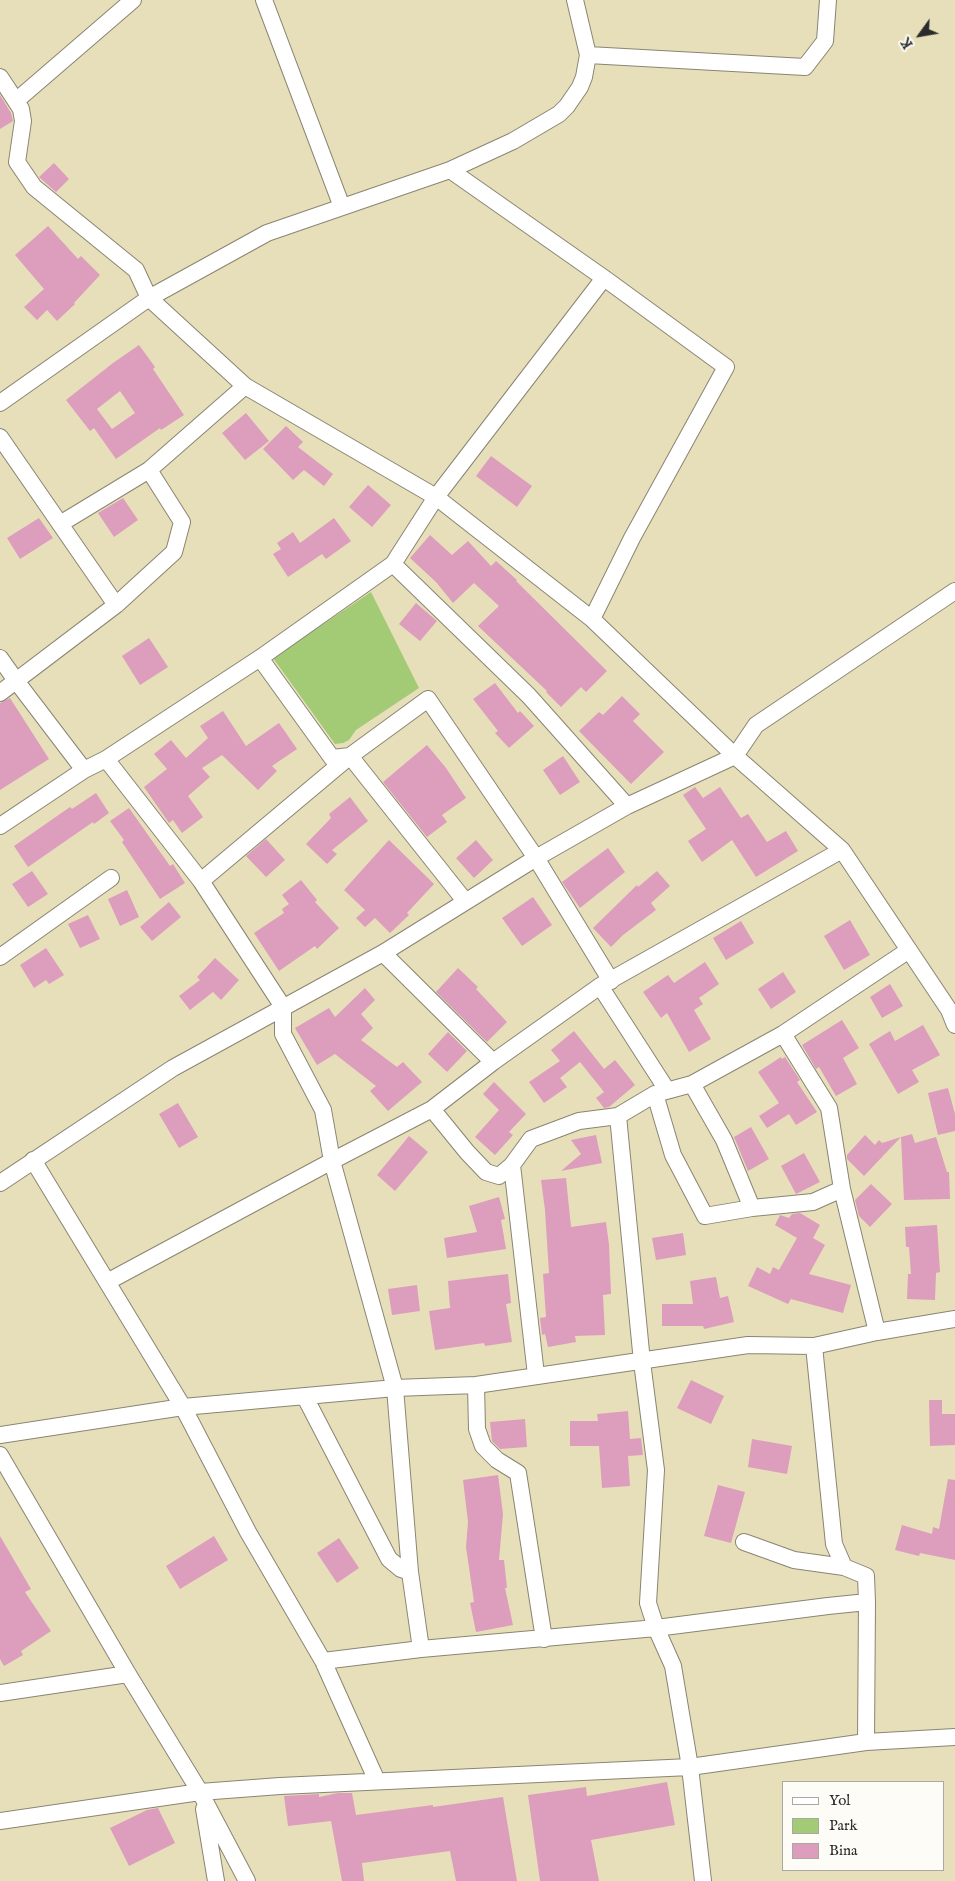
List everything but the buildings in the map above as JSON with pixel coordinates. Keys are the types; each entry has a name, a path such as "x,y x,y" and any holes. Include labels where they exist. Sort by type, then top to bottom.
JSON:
{"street":[{"path":"17,100 133,0"},
{"path":"264,0 342,207"},
{"path":"0,403 149,298 267,233 450,170 512,141 559,114 580,87 586,71 588,55 575,0"},
{"path":"588,55 805,66 825,41 828,0"},
{"path":"0,77 21,108 23,121 17,162 34,187 136,270 149,298 245,386 436,496 592,620 734,756 842,850 949,1010 955,1024"},
{"path":"450,170 604,278 726,367 632,538 592,620"},
{"path":"0,826 260,658 393,564 436,496 604,278"},
{"path":"60,524 149,470 245,386"},
{"path":"0,436 116,606"},
{"path":"0,693 116,606 174,552 182,522 149,470"},
{"path":"393,564 529,696 627,806"},
{"path":"0,1183 174,1068 383,953 536,858 627,806 734,756 756,725 955,591"},
{"path":"0,658 16,682 84,770"},
{"path":"260,658 332,758 350,756"},
{"path":"201,881 350,756 428,699 536,858 606,984 661,1092 673,1155 705,1216 752,1208 814,1202 842,1189"},
{"path":"350,756 465,901"},
{"path":"106,759 201,881 283,1007 283,1034 323,1110 332,1161 395,1388 410,1572 421,1649"},
{"path":"107,1282 332,1161 432,1110 493,1062 606,984 842,850"},
{"path":"0,957 111,878"},
{"path":"432,1110 466,1152 486,1172 499,1176 512,1165 532,1139 579,1121 618,1116 661,1092 692,1084 783,1034 909,950"},
{"path":"383,953 493,1062"},
{"path":"783,1034 829,1108 842,1189 877,1332"},
{"path":"692,1084 724,1140 752,1208"},
{"path":"618,1116 642,1362 656,1470 648,1603 656,1628 673,1666 690,1766 703,1881"},
{"path":"34,1160 183,1407 248,1532 323,1661 377,1781"},
{"path":"512,1165 536,1375"},
{"path":"0,1435 183,1407 395,1388 476,1385 748,1345 814,1346 877,1332 955,1319"},
{"path":"814,1346 834,1544 844,1567"},
{"path":"476,1385 477,1429 483,1446 497,1460 518,1473 544,1639"},
{"path":"305,1397 389,1559 394,1565 410,1572"},
{"path":"0,1455 128,1674 200,1792 247,1881"},
{"path":"744,1542 794,1560 844,1567 866,1576 868,1602 866,1742"},
{"path":"323,1661 421,1649 656,1628 868,1602"},
{"path":"0,1693 128,1674"},
{"path":"0,1821 200,1792 280,1786 690,1766 866,1742 955,1737"},
{"path":"200,1792 216,1881"}],"green space":[{"path":"371,592 419,688 356,730 349,740 335,744 273,658"}]}
